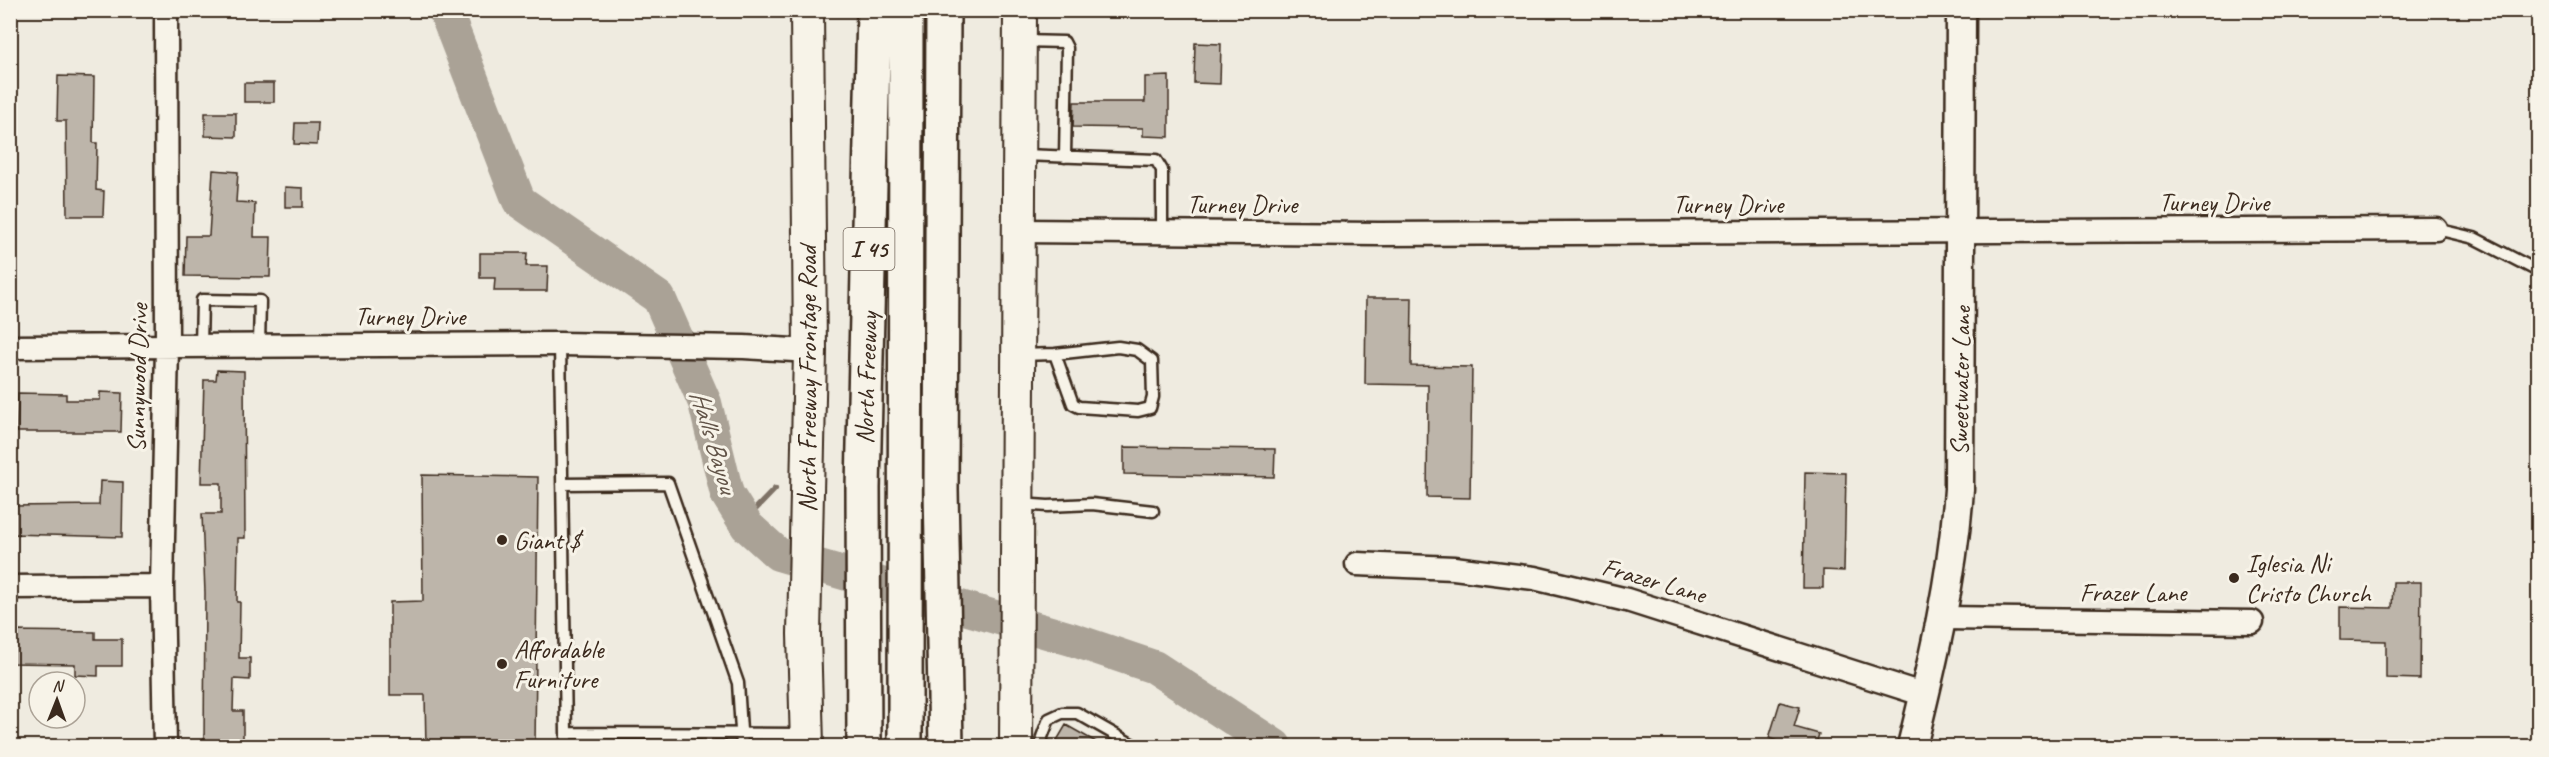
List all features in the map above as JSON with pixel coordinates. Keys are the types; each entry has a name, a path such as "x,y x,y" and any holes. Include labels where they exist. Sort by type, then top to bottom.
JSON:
{"highway":[{"name":"North Freeway","path":"864,747 863,488 874,10"},
{"name":"North Freeway","path":"905,747 906,10"},
{"path":"943,10 941,490 946,747"}],"main road":[{"name":"North Freeway Frontage Road","path":"807,10 810,351 804,634 813,742"},
{"path":"1016,747 1020,10"}],"street":[{"name":"Sunnywood Drive","path":"165,747 162,586 167,346 166,10"},
{"name":"Sweetwater Lane","path":"1912,747 1943,618 1955,546 1959,489 1962,232 1961,10"},
{"name":"Turney Drive","path":"1019,231 1962,232 2083,229 2436,229"},
{"name":"Turney Drive","path":"10,347 560,344 744,347 810,351"},
{"name":"Frazer Lane","path":"1358,564 1454,568 1534,578 1627,600 1925,695"},
{"path":"10,587 162,586"},
{"name":"Frazer Lane","path":"1943,618 2252,621"}],"lane":[{"path":"1020,41 1064,42 1067,48 1065,156"},
{"path":"1019,155 1156,160 1162,170 1161,232"},
{"path":"2436,229 2474,238 2538,271"},
{"path":"201,346 202,300 260,302 259,345"},
{"path":"560,344 566,747"},
{"path":"1019,355 1055,354 1118,347 1137,350 1152,361 1153,397 1150,408 1138,411 1078,407 1072,404 1055,354"},
{"path":"562,484 668,483 738,683 743,734 742,747"},
{"path":"1019,504 1048,506 1092,504 1153,511"},
{"path":"1042,747 1042,737 1049,719 1062,713 1077,713 1135,747"},
{"path":"566,733 743,734 813,742"}],"building":[{"path":"1195,43 1221,44 1220,84 1194,83"},
{"path":"58,76 94,77 93,143 97,143 96,190 104,191 103,216 67,216 66,121 57,121"},
{"path":"1169,76 1169,137 1143,136 1143,128 1073,127 1074,102 1145,102 1145,77"},
{"path":"244,83 274,83 274,102 244,102"},
{"path":"205,113 236,113 236,137 205,136"},
{"path":"295,123 318,123 317,145 294,144"},
{"path":"213,170 238,172 236,202 255,203 254,237 271,237 270,277 185,276 186,236 209,236"},
{"path":"285,187 303,188 303,207 285,207"},
{"path":"480,253 527,253 526,266 548,266 547,291 494,291 495,278 480,278"},
{"path":"1366,298 1412,298 1411,366 1472,367 1470,498 1427,497 1428,385 1365,384"},
{"path":"217,370 244,371 245,538 238,538 237,602 240,602 239,658 250,658 250,680 234,679 233,711 243,711 243,747 204,747 205,593 202,514 221,514 221,483 201,483 204,380 216,380"},
{"path":"100,392 122,393 121,432 17,432 18,393 66,394 66,400 100,400"},
{"path":"1124,447 1275,449 1274,477 1124,474"},
{"path":"1805,472 1846,473 1844,571 1823,570 1823,588 1803,588"},
{"path":"422,475 538,477 535,747 426,747 425,695 390,695 390,602 423,601"},
{"path":"100,481 123,482 122,537 10,534 10,506 99,505"},
{"path":"2393,582 2421,582 2420,679 2386,678 2386,641 2340,640 2340,607 2392,608"},
{"path":"10,631 95,632 95,639 122,639 122,666 98,666 98,676 87,676 87,670 75,670 75,664 10,663"},
{"path":"1780,702 1800,707 1794,727 1819,734 1815,747 1776,747 1777,741 1769,738"},
{"path":"1066,725 1105,747 1053,747"}],"waterway":[{"name":"Halls Bayou","path":"445,10 519,201 659,298 705,403 727,494 747,526 778,554 1071,639 1154,667 1275,746"},
{"path":"744,521 775,489"}],"place":[{"name":"Giant $","path":"502,540"},
{"name":"Iglesia Ni Cristo Church","path":"2234,578"},
{"name":"Affordable Furniture","path":"502,664"}]}
